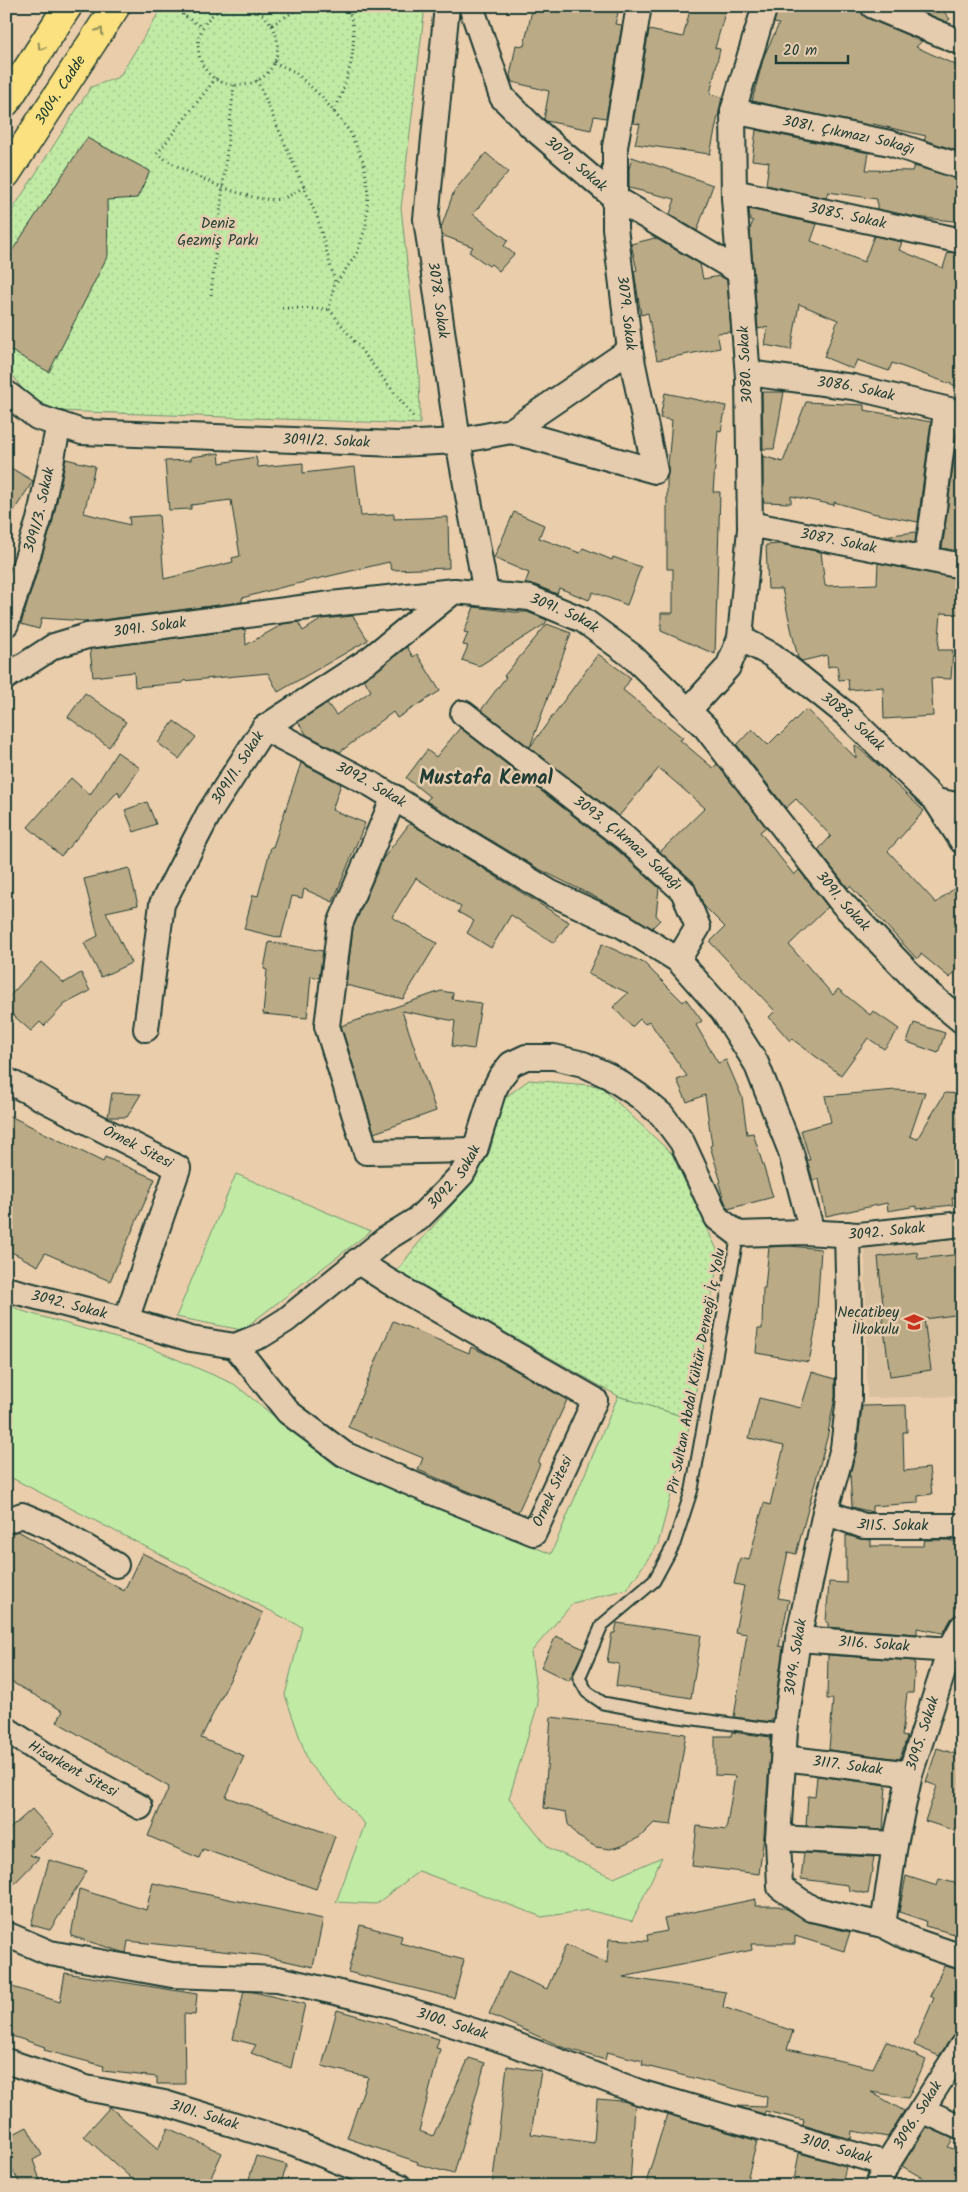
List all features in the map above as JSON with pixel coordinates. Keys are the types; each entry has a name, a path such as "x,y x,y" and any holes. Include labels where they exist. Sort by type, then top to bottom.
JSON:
{"main road":[{"path":"6,102 68,6"},
{"name":"3004. Cadde","path":"6,174 116,6"}],"street":[{"name":"3078. Sokak","path":"447,6 426,219 458,441 486,593"},
{"name":"3070. Sokak","path":"471,6 502,97 532,127 615,198 740,272"},
{"name":"3079. Sokak","path":"511,431 655,471 630,350 615,228 615,148 639,6"},
{"name":"3080. Sokak","path":"688,711 728,667 740,638 750,524 748,373 734,192 733,111 765,6"},
{"path":"888,9 962,43"},
{"name":"3081. Çıkmazı Sokağı","path":"733,111 890,143 962,167"},
{"name":"3085. Sokak","path":"734,192 962,241"},
{"name":"3091/2. Sokak","path":"6,393 37,417 82,432 397,444 458,441 511,431 630,350"},
{"name":"3086. Sokak","path":"748,373 853,387 954,412"},
{"path":"926,558 954,412"},
{"name":"3091/3. Sokak","path":"6,624 39,520 59,424"},
{"name":"3087. Sokak","path":"750,524 962,566"},
{"name":"3091. Sokak","path":"6,677 54,646 87,636 454,590 530,598 583,620 632,656 706,728 842,903 928,993 962,1021"},
{"name":"3091/1. Sokak","path":"146,1028 162,904 209,813 264,728 370,659 454,590"},
{"name":"3088. Sokak","path":"740,638 772,655 847,715 936,801 962,841"},
{"name":"3093. Çıkmazı Sokağı","path":"462,713 625,838 684,891 698,927 678,960"},
{"name":"3092. Sokak","path":"264,728 394,798 551,892 623,926 678,960 723,1011 756,1063 790,1149 812,1232"},
{"path":"394,798 340,924 326,1026 366,1152 475,1150"},
{"path":"936,801 962,806"},
{"name":"3092. Sokak","path":"6,1289 126,1320 190,1339 235,1346 262,1335 286,1320 386,1238 418,1219 462,1174 475,1150 493,1092 500,1078 512,1064 526,1057 554,1057 583,1064 609,1076 662,1115 682,1142 717,1218 738,1234 812,1232 859,1235 962,1224"},
{"name":"Örnek Sitesi","path":"6,1080 178,1168 126,1320"},
{"name":"3094. Sokak","path":"847,1234 849,1310 848,1398 843,1448 825,1512 798,1639 785,1731 778,1838 780,1888 812,1909 883,1925 912,1940 962,1958"},
{"name":"Örnek Sitesi","path":"235,1346 288,1412 344,1454 417,1486 534,1533 595,1400 357,1261"},
{"name":"3115. Sokak","path":"825,1512 864,1526 962,1526"},
{"path":"6,1521 22,1515 53,1528 116,1565"},
{"name":"3095. Sokak","path":"883,1925 895,1844 910,1774 950,1650 962,1626"},
{"name":"3116. Sokak","path":"798,1639 950,1650"},
{"name":"Hisarkent Sitesi","path":"6,1729 44,1754 140,1807"},
{"name":"3117. Sokak","path":"784,1758 910,1774"},
{"path":"778,1838 895,1844"},
{"name":"3100. Sokak","path":"6,1934 50,1953 60,1955 172,1975 278,1979 392,2005 508,2042 639,2092 887,2164"},
{"name":"3096. Sokak","path":"877,2186 887,2164 962,2046"},
{"name":"3101. Sokak","path":"6,2061 86,2088 164,2103 294,2143 398,2186"},
{"path":"922,2110 962,2128"}],"lane":[{"name":"Pir Sultan Abdal Kültür Derneği İç Yolu","path":"738,1234 692,1489 674,1544 654,1580 602,1625 580,1678 587,1692 603,1703 679,1717 785,1731"}],"path":[{"path":"169,6 202,27"},
{"path":"183,15 188,6"},
{"path":"230,6 220,9 202,27 198,40 198,53 202,65 216,78 234,85 248,84 257,80 270,69 274,62 278,44 276,30 259,8 247,6"},
{"path":"272,25 303,6"},
{"path":"334,112 347,82 353,51 352,18 347,6"},
{"path":"274,62 295,72 334,112 350,132 364,162 368,193 366,226 357,253 335,286 329,309"},
{"path":"216,78 157,154 170,163 223,188 255,197 278,200 304,187"},
{"path":"257,80 317,217 335,286"},
{"path":"211,295 234,85"},
{"path":"282,308 329,309"},
{"path":"329,309 420,424 426,443"}],"shaded area":[{"name":"Necatibey İlkokulu","path":"962,1238 962,1396 867,1398 865,1247"}],"green space":[{"name":"Deniz Gezmiş Parkı","path":"163,6 425,6 401,208 419,375 420,424 58,411 27,396 6,365 6,220 91,87 119,77"},
{"path":"529,1080 600,1086 672,1154 719,1254 691,1419 618,1396 397,1271 416,1246 471,1183 490,1151 503,1099"},
{"path":"236,1174 371,1231 242,1330 176,1317"},
{"path":"6,1303 22,1311 151,1348 234,1384 335,1465 551,1554 618,1396 691,1419 658,1544 627,1589 573,1603 531,1652 538,1704 509,1798 549,1848 614,1878 662,1857 632,1921 588,1910 542,1917 419,1871 376,1904 336,1902 365,1824 309,1764 285,1695 302,1627 6,1475"}],"building":[{"path":"533,6 605,6 619,9 615,24 622,25 606,118 594,116 591,130 546,121 544,119 549,91 512,82 510,76 516,45 524,46"},
{"path":"691,6 727,6 715,48 720,49 710,94 722,97 710,154 635,144 640,124 633,123 649,30 683,37"},
{"path":"778,6 860,6 862,14 867,18 922,41 916,47 962,68 962,152 924,140 926,136 752,101 764,56 779,24 774,23"},
{"path":"909,6 939,6 950,19 946,22"},
{"path":"756,130 869,153 866,170 912,171 914,166 962,180 962,222 915,217 877,209 877,199 828,192 826,198 766,185 769,162 752,160"},
{"path":"87,138 150,171 137,198 107,200 108,255 49,372 6,348 6,260"},
{"path":"486,153 508,172 473,214 508,240 504,246 514,254 499,271 491,264 489,266 469,252 473,247 442,235 441,228 454,191"},
{"path":"632,157 713,185 697,231 670,214 675,199 629,188 629,169"},
{"path":"749,209 817,224 811,241 864,262 874,236 902,242 899,250 943,268 948,252 962,254 962,388 892,363 889,371 857,360 853,369 824,357 838,320 799,304 791,350 765,345 768,327 758,329 750,229 753,221 750,220"},
{"path":"655,238 700,264 703,279 720,276 727,280 731,332 717,333 720,348 657,360 648,313 641,315 634,271 637,270 631,244"},
{"path":"762,392 784,392 774,449 763,449"},
{"path":"665,393 726,406 721,431 718,430 713,492 720,492 715,654 661,631 661,613 673,613 673,569 667,569 667,477 672,420 660,418"},
{"path":"806,402 864,405 864,410 931,422 918,522 872,513 834,502 834,505 791,496 791,503 763,502 763,456 783,462"},
{"path":"958,428 962,429 961,552 942,548 945,529 947,529 945,528"},
{"path":"219,453 220,463 256,457 258,467 303,463 303,473 355,467 361,516 394,514 394,519 448,517 449,568 392,570 389,562 242,598 242,602 86,622 42,618 39,629 21,624 52,524 66,459 95,466 84,513 130,525 129,517 159,515 164,579 233,562 232,558 240,556 231,500 191,505 191,509 169,510 165,461 191,460 191,457"},
{"path":"6,465 33,481 6,523"},
{"path":"514,512 544,525 539,538 580,553 583,548 612,560 613,557 641,567 627,605 593,592 589,600 559,588 557,594 535,585 525,584 529,573 494,558"},
{"path":"916,532 915,543 883,536"},
{"path":"780,544 821,552 825,586 877,584 878,563 960,579 959,614 941,613 938,650 953,650 951,679 931,678 933,716 884,719 883,687 849,690 848,679 839,680 837,665 828,667 827,655 802,661 798,658 782,589 768,589 766,545"},
{"path":"474,607 527,612 547,620 545,624 479,666 462,660 468,646 463,645 468,633 464,632"},
{"path":"353,616 368,640 278,692 268,673 135,687 134,672 93,677 90,649 245,629 246,645 283,624 298,622 303,631 322,619"},
{"path":"547,624 571,633 530,747 598,654 631,678 623,690 683,738 680,740 713,768 717,764 766,827 760,832 794,875 799,870 828,907 789,945 833,995 838,989 870,1015 873,1011 899,1029 884,1049 868,1038 841,1075 792,1039 790,1041 769,1017 775,1011 710,942 725,927 704,906 693,881 660,852 705,808 659,768 619,816 481,710 506,677 504,676"},
{"path":"407,647 413,657 417,654 440,691 397,718 393,712 340,752 307,735 298,722 327,703 336,715 371,691 364,679"},
{"path":"85,693 126,722 109,747 68,717"},
{"path":"806,709 856,758 855,745 890,775 888,777 924,811 888,851 936,903 962,882 962,963 950,978 921,954 917,959 850,886 848,888 818,850 831,836 796,799 786,808 737,745 752,729 768,745"},
{"path":"174,721 196,737 179,759 158,743"},
{"path":"460,728 616,849 659,888 656,915 660,920 652,928 629,914 537,868 426,801 430,797 406,778 427,750 436,757"},
{"path":"117,752 140,768 120,797 118,791 61,856 28,827 71,778 90,795"},
{"path":"301,763 341,784 332,810 365,823 333,902 304,889 302,898 292,896 281,938 244,929 253,895 258,896 271,847 273,847"},
{"path":"147,802 156,824 134,832 125,810"},
{"path":"410,823 569,922 554,943 511,915 491,948 467,933 474,921 458,912 461,907 416,878 392,917 437,943 403,999 346,985 353,928 382,860"},
{"path":"129,868 138,905 106,912 131,963 101,977 84,943 98,936 84,879"},
{"path":"269,942 323,951 319,978 311,976 307,1018 263,1014 267,970 264,969"},
{"path":"602,944 644,963 683,1002 686,999 702,1021 696,1025 718,1063 726,1060 742,1097 747,1134 753,1133 773,1197 728,1209 719,1183 721,1182 710,1146 712,1145 705,1095 687,1102 677,1080 687,1076 649,1021 645,1024 640,1019 632,1027 613,1007 628,993 588,974"},
{"path":"41,962 64,983 81,973 90,991 65,1004 44,1026 40,1022 31,1031 6,1009 6,1000"},
{"path":"441,991 453,993 452,999 481,1003 474,1049 452,1046 455,1021 402,1011 436,1111 374,1133 341,1026"},
{"path":"914,1023 945,1033 938,1053 907,1042"},
{"path":"896,1090 925,1092 910,1136 917,1139 945,1093 961,1094 956,1144 962,1144 962,1197 952,1198 953,1205 917,1209 917,1206 888,1211 887,1203 826,1216 819,1179 813,1181 807,1160 810,1160 801,1130 831,1122 825,1096"},
{"path":"112,1093 141,1094 127,1117 108,1117"},
{"path":"6,1114 103,1162 105,1157 155,1179 110,1281 45,1253 38,1266 6,1249"},
{"path":"790,1246 821,1249 816,1326 809,1362 756,1353 758,1329 762,1329 763,1288 765,1288 769,1247"},
{"path":"917,1252 918,1259 962,1254 962,1314 924,1319 931,1370 890,1376 881,1305 883,1304 878,1257"},
{"path":"393,1321 469,1353 471,1347 491,1356 567,1400 518,1512 418,1470 423,1458 348,1427"},
{"path":"812,1372 835,1379 835,1397 827,1438 796,1554 788,1552 778,1598 789,1600 779,1646 783,1647 773,1719 771,1719 771,1722 734,1717 747,1634 735,1632 744,1586 734,1584 740,1558 749,1560 764,1503 770,1505 784,1446 749,1438 759,1398 801,1408"},
{"path":"906,1405 907,1432 903,1432 904,1471 929,1468 932,1494 918,1496 918,1503 872,1506 872,1512 852,1507 850,1474 857,1450 862,1406"},
{"path":"18,1531 124,1591 142,1553 263,1613 201,1738 244,1756 226,1797 335,1836 316,1889 203,1849 199,1858 148,1836 169,1787 57,1722 63,1711 6,1679 6,1539 9,1534"},
{"path":"846,1535 871,1540 871,1546 923,1546 925,1540 948,1540 962,1543 962,1582 955,1615 943,1633 917,1628 917,1634 828,1627 828,1622 826,1622 829,1582 846,1583"},
{"path":"617,1623 701,1635 691,1698 616,1686 619,1664 607,1662 612,1633 615,1633"},
{"path":"556,1636 584,1649 569,1681 541,1667"},
{"path":"828,1655 915,1661 913,1693 907,1693 902,1736 907,1737 900,1759 829,1750 833,1699 827,1699"},
{"path":"551,1717 686,1734 671,1825 654,1823 640,1837 622,1846 610,1849 596,1847 577,1836 568,1824 566,1812 544,1808"},
{"path":"732,1732 771,1737 764,1835 759,1874 692,1866 697,1826 726,1830 735,1776 715,1775 715,1736 731,1736"},
{"path":"937,1748 962,1756 962,1833 925,1821 937,1786 926,1782"},
{"path":"817,1776 886,1785 883,1830 806,1826 808,1796 815,1797"},
{"path":"32,1809 54,1834 30,1855 39,1858 6,1892 6,1832"},
{"path":"804,1853 874,1857 868,1894 849,1890 848,1885 801,1879"},
{"path":"49,1860 87,1871 50,1930 31,1925"},
{"path":"906,1876 937,1886 939,1879 962,1885 962,1936 925,1926 926,1921 899,1912"},
{"path":"153,1883 323,1919 313,1967 259,1955 128,1941 126,1953 71,1936 79,1889 146,1910"},
{"path":"756,1899 755,1906 778,1906 809,1922 850,1932 844,1951 795,1936 795,1944 751,1944 752,1950 623,1977 726,1992 723,2007 793,2031 787,2049 873,2068 886,2041 926,2060 908,2098 871,2092 904,2111 888,2137 852,2131 851,2139 803,2125 804,2120 765,2111 764,2114 736,2106 766,2107 767,2097 642,2065 643,2061 607,2052 605,2060 562,2047 489,2014 508,1972 547,1989 566,1945 607,1963 609,1939 648,1941 647,1935 667,1931 664,1918"},
{"path":"360,1925 402,1936 400,1943 464,1960 454,1998 348,1972"},
{"path":"944,1966 962,1970 962,2032 955,2034 951,2038 939,2056 914,2045 934,1998 930,1996"},
{"path":"65,1973 197,1994 195,2015 184,2014 185,2084 157,2084 157,2077 103,2071 104,2066 44,2050 45,2047 6,2034 6,1985 60,2002"},
{"path":"244,1991 305,2004 291,2068 251,2053 256,2045 233,2039"},
{"path":"337,2010 439,2039 436,2048 440,2049 419,2131 433,2136 469,2058 485,2063 454,2174 417,2164 418,2162 347,2138 368,2077 322,2066"},
{"path":"507,2066 541,2071 531,2134 594,2143 597,2099 623,2101 635,2105 630,2186 567,2186 541,2182 540,2186 492,2186"},
{"path":"110,2107 158,2149 168,2128 222,2153 207,2186 140,2186 84,2136"},
{"path":"667,2114 757,2141 747,2180 744,2179 742,2186 645,2186"},
{"path":"27,2127 42,2155 33,2160 42,2186 21,2186 6,2157 6,2138"},
{"path":"927,2127 953,2139 948,2147 962,2152 962,2186 936,2186 902,2166"},
{"path":"799,2153 846,2166 843,2180 832,2178 830,2186 793,2186"},
{"path":"256,2156 287,2165 280,2186 247,2186"}],"place":[{"name":"Necatibey İlkokulu","path":"914,1322"}],"district":[{"name":"Mustafa Kemal","path":"486,779"}]}
